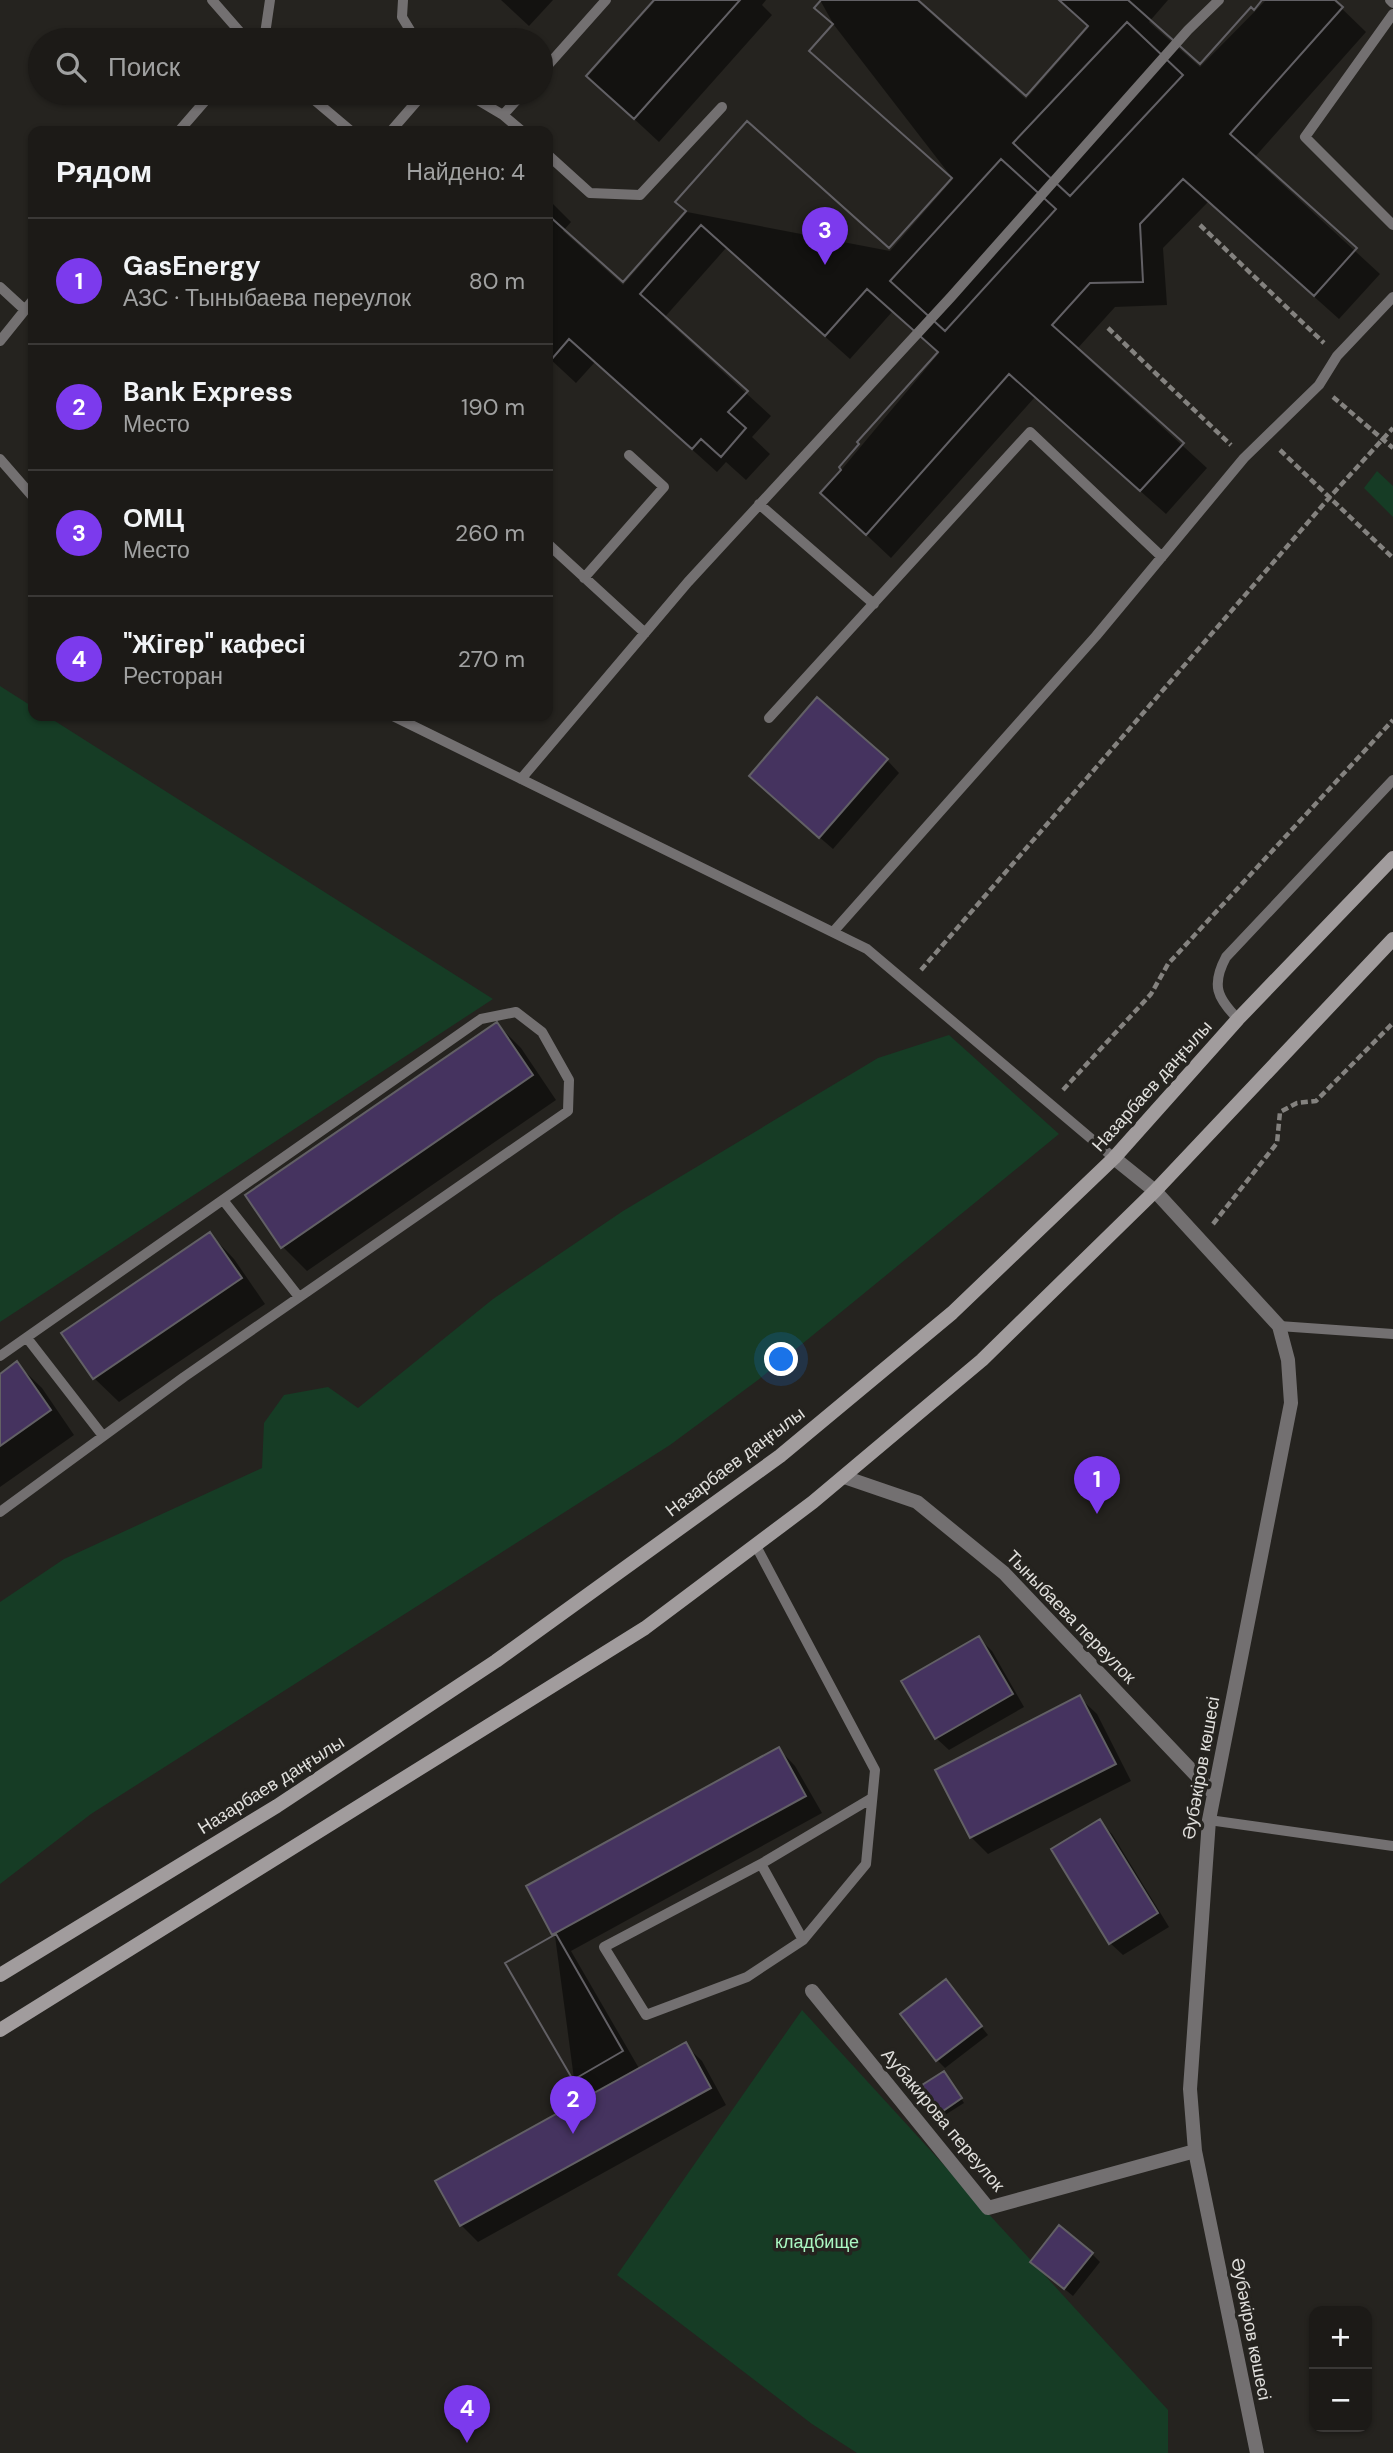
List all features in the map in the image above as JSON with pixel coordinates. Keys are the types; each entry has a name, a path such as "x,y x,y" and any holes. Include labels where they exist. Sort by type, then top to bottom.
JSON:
{"main road":[{"name":"Назарбаев даңғылы","path":"0,1975 277,1806 485,1669 769,1464 952,1313 1114,1158 1238,1019 1393,858"},
{"path":"0,2031 509,1716 645,1628 844,1477 982,1360 1155,1191 1393,939"}],"street":[{"name":"Әубәкіров көшесі","path":"1114,1158 1155,1191 1279,1326 1288,1360 1291,1403 1209,1820 1190,2089 1195,2151 1257,2453"},
{"name":"Тыныбаева переулок","path":"844,1477 917,1502 1004,1573 1213,1793"},
{"name":"Аубакирова переулок","path":"812,1991 988,2208 1195,2151"}],"lane":[{"path":"212,0 236,28"},
{"path":"266,28 270,0"},
{"path":"403,0 402,17 409,28"},
{"path":"553,60 606,0"},
{"path":"521,779 759,504 951,297 1188,30 1219,0"},
{"path":"1393,14 1305,137 1393,225"},
{"path":"183,126 202,105"},
{"path":"320,105 345,126"},
{"path":"395,126 414,105"},
{"path":"486,105 516,126"},
{"path":"503,115 512,105"},
{"path":"553,160 590,193 640,195 722,107"},
{"path":"0,287 25,310"},
{"path":"833,932 1162,557 1244,458 1319,384 1337,356 1393,297"},
{"path":"0,341 28,306"},
{"path":"769,718 1030,432 1162,557"},
{"path":"584,578 664,487 629,455"},
{"path":"0,459 28,491"},
{"path":"759,504 874,604"},
{"path":"553,549 645,633"},
{"path":"403,721 867,949 1114,1158"},
{"path":"1238,1019 1224,1005 1217,989 1217,973 1226,957 1393,780"},
{"path":"0,1356 481,1018 516,1012 542,1032 569,1080 568,1111 299,1297 0,1512"},
{"path":"223,1200 299,1297"},
{"path":"1279,1326 1393,1334"},
{"path":"27,1338 103,1436"},
{"path":"755,1546 875,1770 866,1864 803,1940 747,1977 646,2015 604,1947 761,1864 872,1798"},
{"path":"1209,1820 1393,1846"},
{"path":"761,1864 803,1940"}],"path":[{"path":"1200,225 1337,356"},
{"path":"1108,328 1244,458"},
{"path":"1319,384 1393,448"},
{"path":"909,984 1329,498 1393,428"},
{"path":"1266,437 1393,558"},
{"path":"1050,1104 1151,994 1168,964 1393,720"},
{"path":"1200,1240 1277,1143 1280,1112 1297,1103 1316,1101 1393,1023"}],"green space":[{"path":"1377,471 1393,486 1393,517 1364,488"},
{"path":"0,686 28,704 28,721 55,721 493,999 0,1322"},
{"path":"949,1035 1059,1134 758,1380 670,1445 91,1814 0,1884 0,1602 64,1559 262,1468 264,1423 284,1395 328,1387 358,1408 493,1299 623,1211 878,1058"},
{"name":"кладбище","path":"802,2010 1168,2410 1168,2453 857,2453 812,2424 617,2275"}],"building":[{"path":"654,0 740,0 634,119 586,76"},
{"path":"654,0 740,0 634,119 586,76"},
{"path":"821,0 918,0 1026,96 1088,26 1059,0 1128,0 1200,64 1251,7 1254,10 1262,0 1335,0 1343,7 1230,134 1357,248 1314,296 1183,179 1140,224 1143,282 1090,283 1052,325 1184,443 1140,491 1009,374 866,535 820,493 841,470 839,467 859,444 857,442 938,352 867,289 825,336 701,225 640,294 748,391 728,412 746,428 721,457 701,439 692,449 569,339 553,358 553,219 623,282 686,211 675,202 747,121 889,248 952,178 809,51 833,24 814,8","holes":["1127,22 1183,75 1070,196 1013,143","1001,159 1056,209 945,331 890,281"]},
{"path":"821,0 918,0 1026,96 1088,26 1059,0 1128,0 1200,64 1251,7 1254,10 1262,0 1335,0 1343,7 1230,134 1357,248 1314,296 1183,179 1140,224 1143,282 1090,283 1052,325 1184,443 1140,491 1009,374 866,535 820,493 841,470 839,467 859,444 857,442 938,352 867,289 825,336 701,225 640,294 748,391 728,412 746,428 721,457 701,439 692,449 569,339 553,358 553,219 623,282 686,211 675,202 747,121 889,248 952,178 809,51 833,24 814,8"},
{"path":"1127,22 1183,75 1070,196 1013,143"},
{"path":"1001,159 1056,209 945,331 890,281"},
{"path":"817,697 888,759 819,838 749,776"},
{"path":"497,1022 533,1075 281,1248 245,1195"},
{"path":"210,1232 242,1278 93,1379 61,1333"},
{"path":"17,1361 51,1410 0,1446 0,1374"},
{"path":"979,1636 1013,1694 935,1739 901,1681"},
{"path":"1080,1695 1116,1764 970,1838 935,1770"},
{"path":"779,1747 806,1796 552,1935 526,1886"},
{"path":"1100,1819 1158,1913 1109,1944 1051,1849"},
{"path":"556,1934 623,2051 573,2080 505,1963"},
{"path":"556,1934 623,2051 573,2080 505,1963"},
{"path":"946,1979 982,2026 936,2061 900,2014"},
{"path":"686,2042 711,2088 460,2226 435,2181"},
{"path":"944,2071 962,2098 940,2113 922,2085"},
{"path":"1059,2225 1093,2253 1064,2289 1030,2262"}],"place":[{"name":"ОМЦ","path":"825,265"},
{"name":"GasEnergy","path":"1097,1514"},
{"name":"Bank Express","path":"573,2134"},
{"name":"\"Жігер\" кафесі","path":"467,2443"}]}
